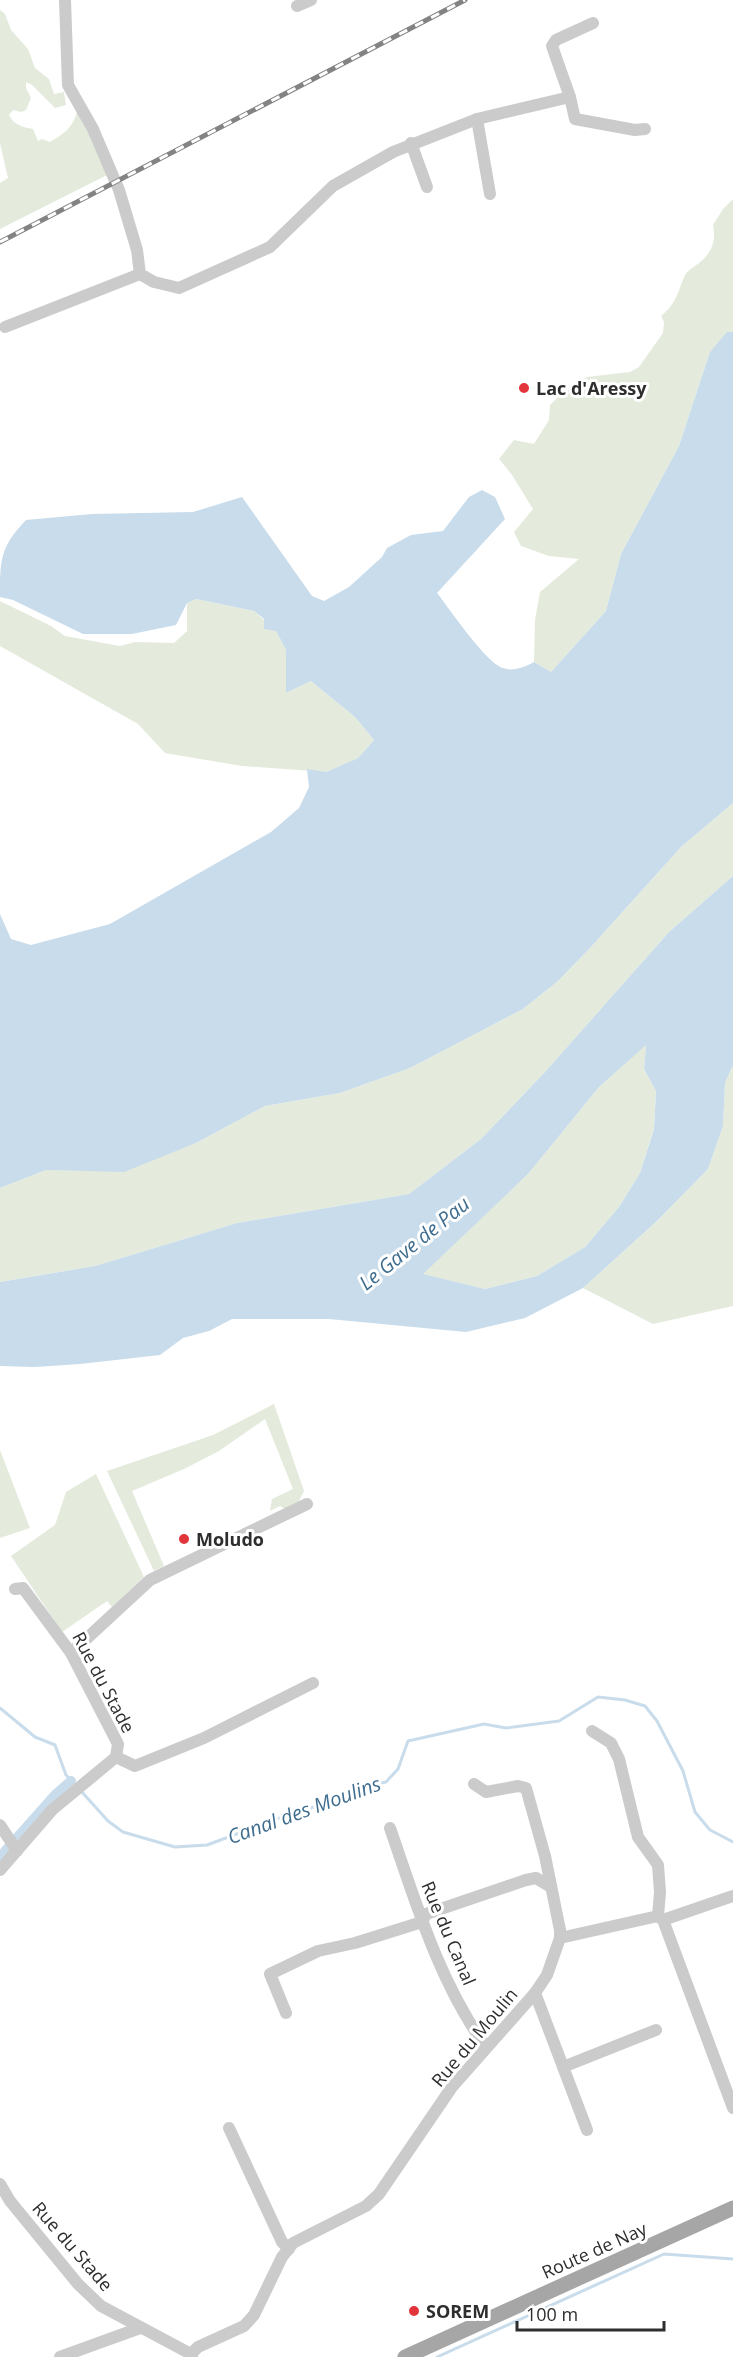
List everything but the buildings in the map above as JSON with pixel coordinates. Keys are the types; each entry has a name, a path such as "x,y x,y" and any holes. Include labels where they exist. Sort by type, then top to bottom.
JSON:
{"main road":[{"name":"Route de Nay","path":"405,2357 733,2208"}],"street":[{"path":"65,0 68,85 93,129 119,190 137,250 140,274"},
{"path":"297,6 311,0"},
{"path":"593,23 556,40 552,46 570,97 575,119 635,130 645,129"},
{"path":"140,274 154,282 179,288 270,246 333,186 411,143 477,119 570,97"},
{"path":"477,119 490,194"},
{"path":"411,143 427,187"},
{"path":"5,327 140,274"},
{"path":"71,1653 150,1580 307,1504"},
{"name":"Rue du Stade","path":"0,1870 14,1846 52,1810 116,1757 118,1744 71,1653 23,1588 15,1589"},
{"path":"116,1757 135,1766 204,1738 313,1683"},
{"path":"592,1731 611,1743 619,1759 638,1837 658,1865 661,1918 733,2108"},
{"path":"474,1784 486,1792 518,1786 526,1788 545,1859 561,1930 560,1938 661,1918 733,1896"},
{"path":"0,1825 14,1846"},
{"name":"Rue du Canal","path":"390,1828 422,1922 469,2022 486,2047"},
{"path":"532,1879 545,1859"},
{"path":"286,2013 270,1974 318,1951 355,1943 422,1922 426,1914 532,1879 536,1878 551,1887"},
{"name":"Rue du Moulin","path":"191,2356 198,2348 244,2326 254,2315 282,2257 293,2243 366,2206 379,2194 452,2087 535,1993 547,1976 560,1938"},
{"path":"535,1993 587,2130"},
{"path":"563,2067 656,2030"},
{"path":"229,2128 282,2242 289,2249"},
{"name":"Rue du Stade","path":"0,2184 10,2201 78,2284 101,2306 191,2356"},
{"path":"60,2357 140,2328"}],"green space":[{"path":"0,10 5,14 11,30 28,49 35,68 49,79 54,94 64,92 66,105 55,108 26,82 31,98 26,110 21,112 13,110 9,115 19,125 33,129 38,141 42,139 50,142 67,130 77,112 81,113 107,175 0,229 0,183 8,178 0,143"},
{"path":"733,199 733,332 727,333 710,352 679,446 621,554 606,611 551,672 534,662 535,620 540,592 579,559 549,556 521,546 514,532 533,509 499,459 514,440 534,444 549,420 550,405 587,377 630,372 639,367 663,333 664,322 661,316 674,302 686,274 711,249 714,238 713,225 723,209"},
{"path":"196,599 254,611 276,631 286,650 286,693 311,681 355,717 374,740 358,758 326,772 242,766 165,753 138,724 0,646 0,601 51,626 65,636 120,646 135,642 174,643 187,631 187,603"},
{"path":"733,803 733,876 669,932 545,1072 481,1139 409,1194 237,1223 95,1266 0,1282 0,1188 46,1170 124,1171 196,1143 265,1106 340,1093 410,1068 523,1009 558,981 681,847"},
{"path":"646,1044 644,1069 656,1091 654,1128 640,1173 619,1207 585,1247 537,1276 485,1289 422,1274 528,1174 599,1087"},
{"path":"733,1065 733,1306 653,1324 583,1288 658,1220 708,1169 723,1126 725,1083"},
{"path":"274,1404 304,1491 298,1503 285,1509 280,1506 270,1511 272,1499 293,1489 265,1419 219,1451 132,1491 164,1566 154,1571 107,1471 213,1435"},
{"path":"0,1450 30,1528 0,1538"},
{"path":"96,1474 144,1577 112,1607 107,1601 62,1632 11,1556 55,1525 66,1492"}],"water":[{"name":"Lac d'Aressy","path":"727,332 733,332 733,803 681,847 558,981 523,1009 410,1068 340,1093 265,1106 196,1143 124,1172 46,1170 0,1188 0,914 11,939 31,945 110,924 271,832 299,808 309,787 307,769 326,772 358,758 374,740 355,717 311,681 286,693 286,650 276,631 264,629 264,619 254,611 196,599 187,603 176,625 132,634 83,634 13,600 0,597 3,555 17,530 26,520 92,514 193,512 242,497 312,596 324,601 349,587 382,557 387,548 411,535 443,531 469,497 482,490 495,497 505,519 437,593 478,646 496,664 503,668 515,669 534,662 551,672 606,611 621,554 679,446 710,352"},
{"name":"Le Gave de Pau","path":"733,876 733,1065 725,1083 723,1126 708,1169 658,1220 583,1288 525,1318 466,1332 329,1319 232,1319 209,1331 183,1338 160,1355 80,1364 35,1367 0,1366 0,1282 95,1266 237,1223 409,1194 481,1139 545,1072 669,932","holes":["646,1045 644,1069 656,1091 654,1129 640,1173 619,1207 585,1247 537,1276 485,1289 423,1274 528,1174 599,1087"]}],"waterway":[{"name":"Canal des Moulins","path":"81,1791 108,1821 123,1832 175,1847 207,1845 285,1816 303,1812 350,1789 386,1782 398,1769 408,1741 484,1724 506,1728 559,1721 598,1697 625,1700 645,1706 657,1721 683,1771 695,1812 710,1830 733,1842"},
{"name":"Canal des Moulins","path":"0,1708 35,1737 55,1745 66,1775 76,1786"},
{"path":"0,1857 55,1795 71,1781"},
{"path":"437,2357 664,2254 733,2259"}],"railway":[{"path":"0,242 465,0"}],"place":[{"name":"Lac d'Aressy","path":"524,388"},
{"name":"Moludo","path":"184,1539"},
{"name":"SOREM","path":"414,2311"}]}
